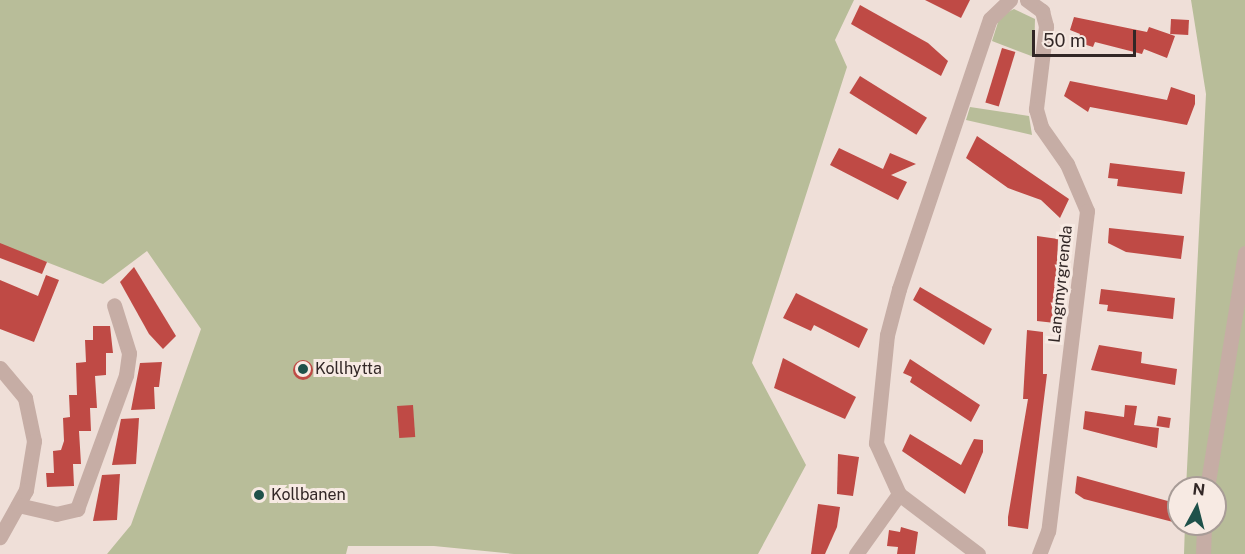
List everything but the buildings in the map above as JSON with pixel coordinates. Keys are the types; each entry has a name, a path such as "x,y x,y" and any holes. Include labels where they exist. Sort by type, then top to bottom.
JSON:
{"street":[{"path":"978,554 899,494 876,443 887,335 974,61 994,12 1010,0"},
{"name":"Langmyrgrenda","path":"1033,1 1046,26 1036,109 1041,127 1067,164 1087,211 1048,531 1039,554"},
{"path":"1209,476 1245,253"},
{"path":"18,505 56,514 77,509 126,375 129,353 114,304"},
{"path":"0,368 25,398 31,421 32,466 18,505 0,537"},
{"path":"856,554 899,494"},
{"path":"1203,554 1204,536"}],"green space":[{"path":"0,0 854,0 835,40 847,67 752,363 806,465 758,554 514,554 434,546 348,546 346,554 107,554 131,525 201,329 147,251 103,284 0,244"},
{"path":"1191,0 1245,0 1245,554 1184,554 1185,536 1227,536 1227,476 1187,476 1206,94"},
{"path":"1014,9 1035,19 1034,57 992,41 1000,16"},
{"path":"970,107 1029,116 1032,135 966,120"}],"place":[{"name":"Kollhytta","path":"303,369"},
{"name":"Kollbanen","path":"259,495"}]}
